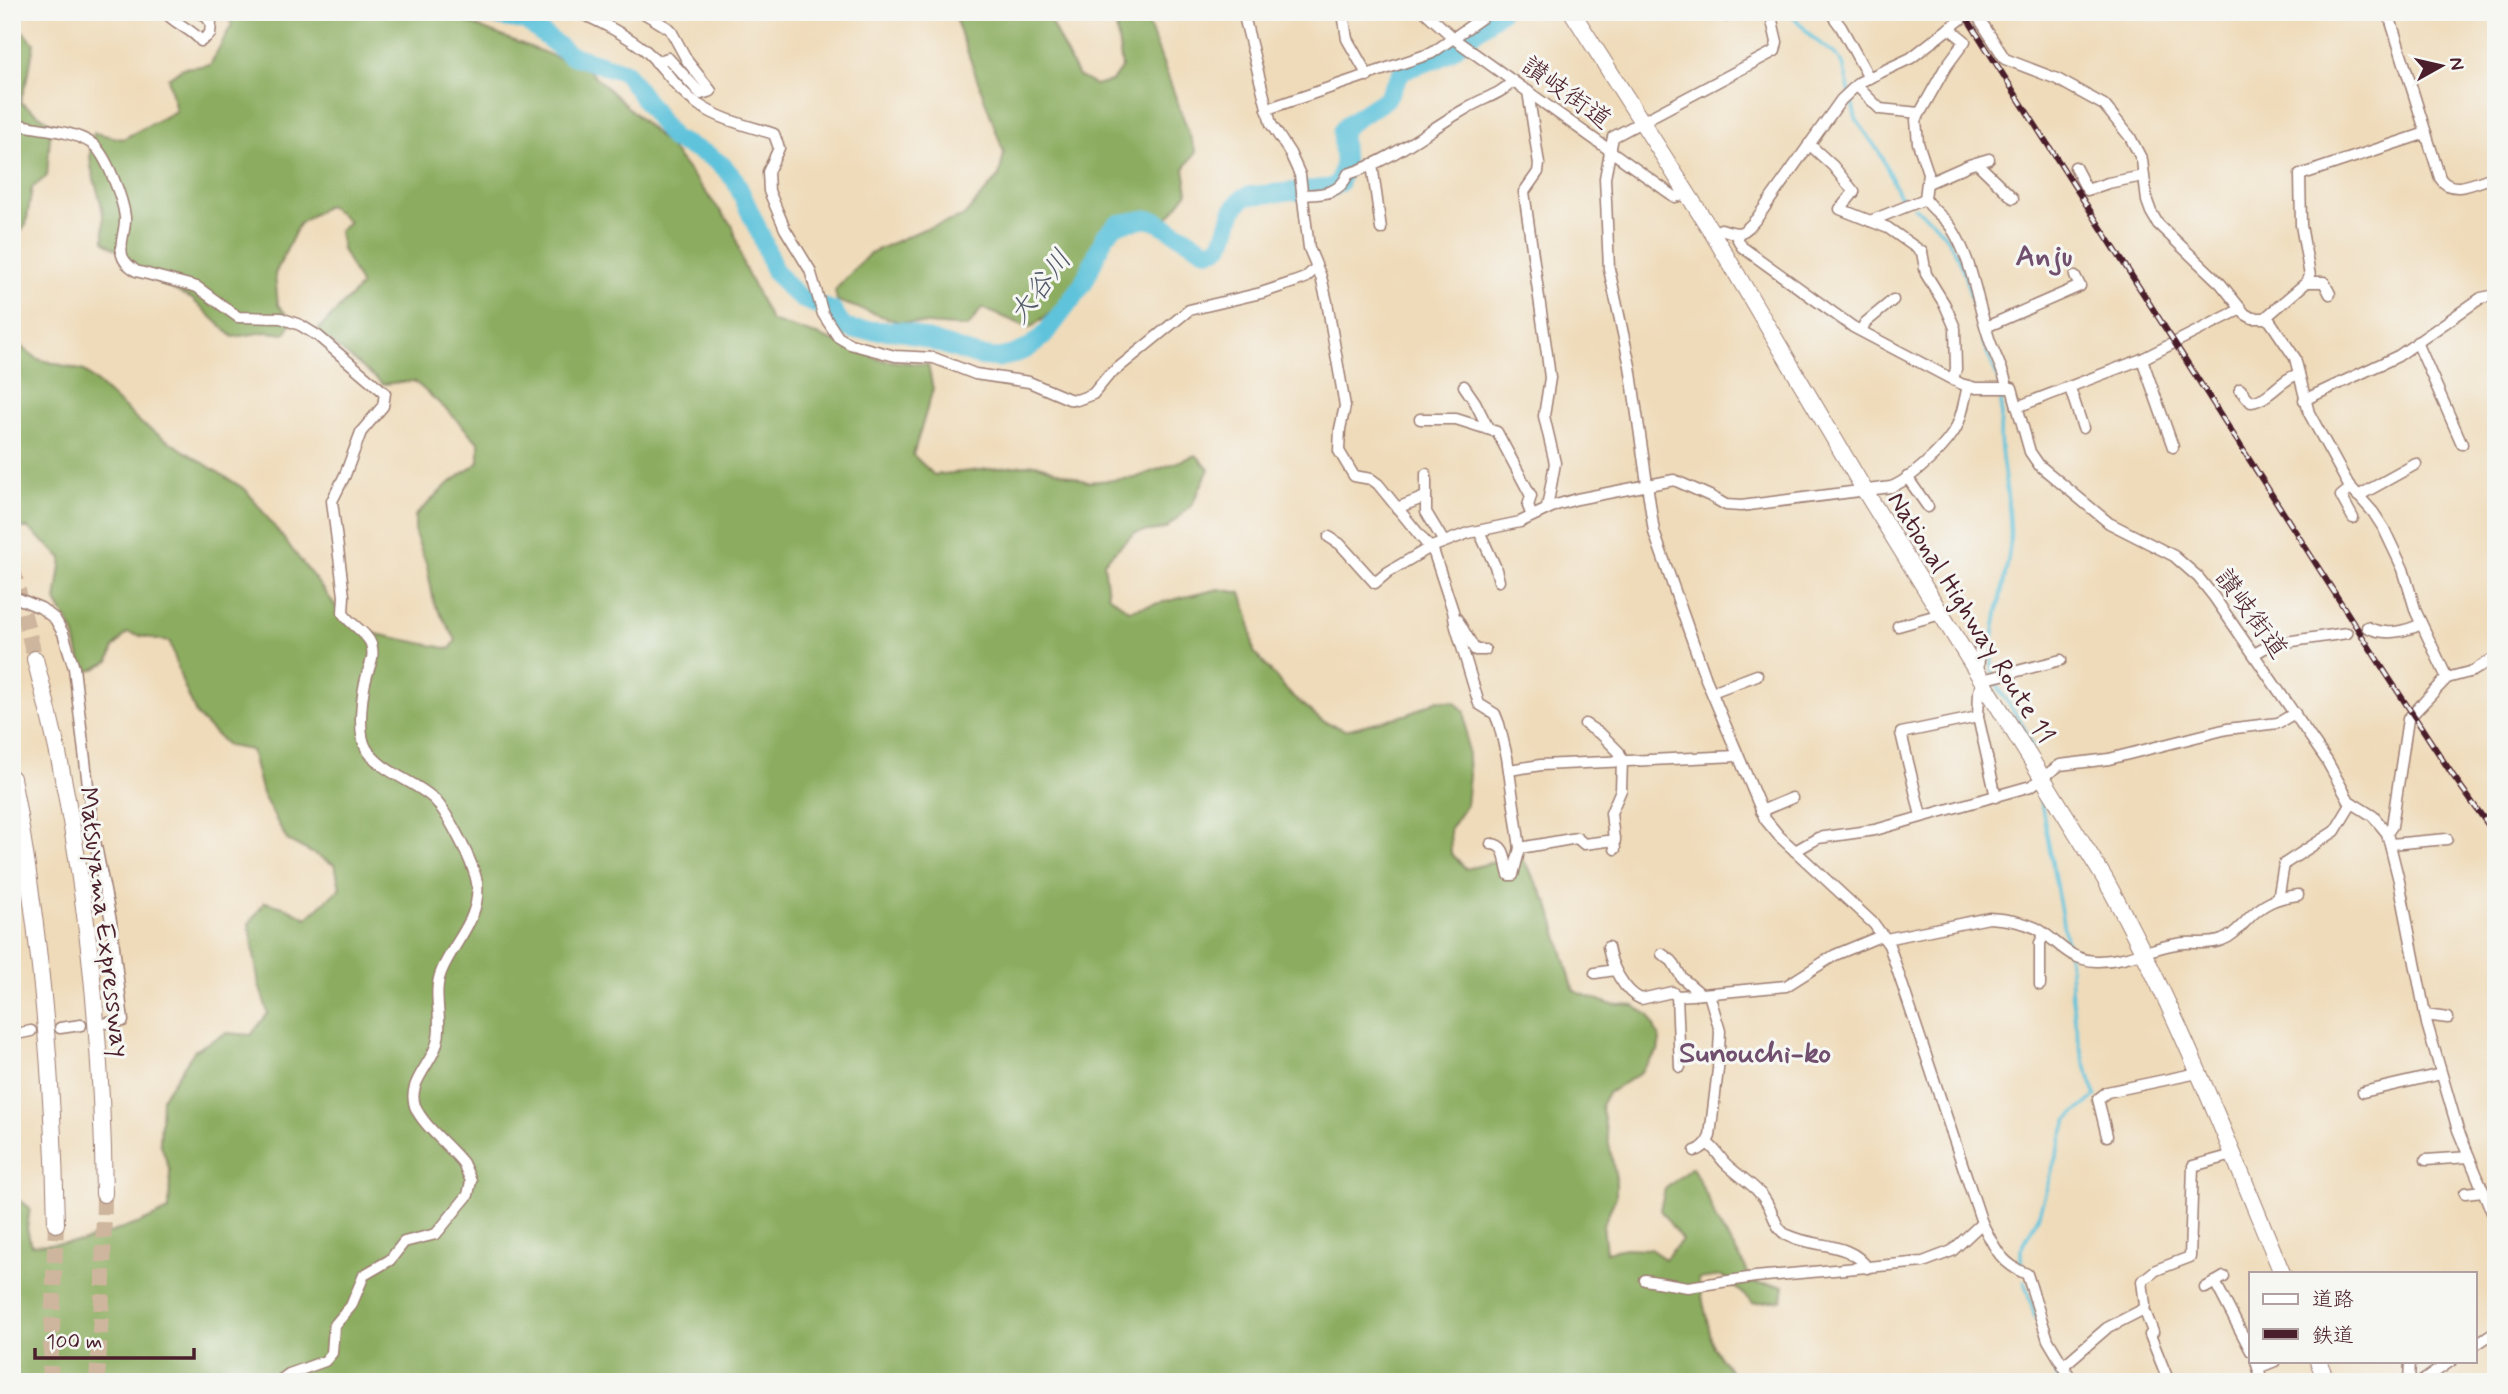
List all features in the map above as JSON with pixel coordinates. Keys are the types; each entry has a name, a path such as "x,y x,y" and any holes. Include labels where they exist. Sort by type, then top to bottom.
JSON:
{"highway":[{"name":"National Highway Route 11","path":"1573,12 1713,234 1865,491 2105,879 2144,952 2282,1272"},
{"name":"Matsuyama Expressway","path":"35,659 60,764 92,972 101,1085 104,1194"},
{"path":"12,778 27,856 43,992 51,1086 56,1224"},
{"path":"2318,1362 2327,1382"}],"street":[{"path":"165,12 201,41 210,34 211,23 205,15 195,12"},
{"path":"576,12 603,24 645,51 677,86 700,106 722,117 774,134 779,148 768,172 774,205 810,271 823,314 838,337 850,344 895,356 943,359 963,371 1029,382 1077,400 1093,394 1107,377 1189,310 1261,293 1305,278 1316,268"},
{"path":"642,12 670,29 688,62 711,92 701,94 668,58 656,62"},
{"path":"1243,12 1271,124 1300,174 1309,248 1321,277 1327,302 1345,406 1339,451 1354,476 1371,479 1378,484 1434,553 1479,704 1495,715 1499,724 1520,848 1513,875 1509,875 1501,846 1491,844"},
{"name":"讃岐街道","path":"1424,12 1459,42 1611,153 1675,197 1687,194"},
{"path":"1267,109 1368,76 1459,42 1490,12"},
{"path":"1770,12 1777,42 1775,51 1642,121 1613,137 1611,141 1605,178 1609,269 1630,366 1647,486 1660,550 1712,692 1761,811 1772,828 1884,937 1913,1013 1982,1223 2004,1262 2026,1274 2048,1340 2073,1382"},
{"path":"1713,234 1721,229 1735,234 1745,232 1840,100 1856,85 1912,58 1973,12 2006,59 2057,79 2104,105 2135,145 2142,160 2151,212 2158,223 2221,284 2241,309 2252,318 2266,318 2270,321 2295,358 2309,414 2354,492 2384,529 2403,569 2421,624 2446,678"},
{"path":"2388,12 2445,186 2458,188 2496,176"},
{"path":"1343,13 1348,39 1368,76"},
{"path":"1833,13 1869,78"},
{"path":"1870,221 1925,199 1928,173 1915,125 1945,68 1965,41 1949,28"},
{"path":"1302,195 1333,192 1344,183 1348,174 1392,155 1472,104 1503,92 1513,81"},
{"path":"1856,85 1880,108 1919,113"},
{"path":"1528,91 1539,164 1538,172 1524,192 1547,354 1549,377 1544,416 1555,463 1547,508"},
{"path":"12,123 70,134 93,144 106,164 121,200 125,215 121,250 123,259 136,271 197,287 238,317 281,318 300,325 318,336 384,393 383,406 360,432 345,475 332,501 344,596 343,613 369,640 372,647 361,723 364,745 378,763 434,799 454,830 477,880 474,913 438,981 439,1026 436,1047 413,1093 416,1109 463,1163 469,1173 470,1188 464,1202 436,1234 404,1242 390,1260 364,1275 351,1306 334,1326 330,1357 289,1374 278,1382"},
{"path":"2266,318 2307,282 2310,275 2301,225 2300,175 2426,133"},
{"path":"1809,144 1833,166 1854,192 1840,209 1888,228 1922,252 1926,274 1955,328 1956,369 1953,379"},
{"path":"1928,183 1989,159"},
{"path":"1977,163 2013,198"},
{"path":"1372,164 1381,229"},
{"path":"2075,167 2087,190 2143,176"},
{"name":"讃岐街道","path":"1925,199 1950,226 1964,254 2007,386 2012,388 2030,452 2039,465 2109,523 2161,549 2186,566 2214,597 2255,654 2352,803 2373,816 2389,838"},
{"path":"1735,234 1742,247 1861,331 1968,386 2007,386"},
{"path":"1986,327 2080,286 2075,276"},
{"path":"2307,282 2324,282 2330,294"},
{"path":"2304,400 2388,361 2481,298 2496,295"},
{"path":"1861,331 1865,323 1893,299"},
{"path":"2017,407 2142,359 2241,309"},
{"path":"2417,342 2462,444"},
{"path":"2142,359 2173,447"},
{"path":"2240,389 2251,402 2256,401 2267,396 2291,376 2299,374"},
{"path":"1464,386 1488,428"},
{"path":"1329,537 1340,544 1375,583 1388,572 1444,542 1520,522 1547,508 1577,499 1674,480 1726,505 1741,506 1891,487 1908,477 1952,435 1960,418 1968,386"},
{"path":"2070,388 2083,428"},
{"path":"1420,419 1456,419 1497,432 1531,496 1528,506 1532,516"},
{"path":"2353,518 2341,496 2416,464"},
{"path":"1426,474 1426,512 1444,542"},
{"path":"1908,477 1928,507"},
{"path":"1397,508 1425,497"},
{"path":"1479,531 1499,581"},
{"path":"12,596 41,608 55,619 63,633 74,668 94,836 111,921 123,1021 107,1023"},
{"path":"1898,626 1941,614"},
{"path":"1454,618 1460,620 1475,650 1485,650"},
{"path":"2367,627 2372,630 2400,632 2421,624"},
{"path":"2255,654 2272,645 2347,633"},
{"path":"1980,646 1978,717 1996,797"},
{"path":"2496,657 2473,671 2446,678 2408,719 2389,838 2425,1015 2441,1073 2458,1130 2496,1222"},
{"path":"1980,677 2061,660"},
{"path":"1712,692 1758,675"},
{"path":"1795,850 1818,838 1875,830 2031,786 2060,765 2109,759 2227,729 2278,723 2295,713"},
{"path":"1921,816 1901,733 1978,717"},
{"path":"1520,848 1577,838 1584,844 1615,844 1611,813 1621,790 1622,761 1619,752 1602,735 1585,724"},
{"path":"1509,771 1541,765 1737,756"},
{"path":"1761,811 1792,798"},
{"path":"2276,898 2284,864 2335,831 2352,803"},
{"path":"2389,838 2447,839"},
{"path":"1608,947 1615,970 1636,997 1653,997 1672,992 1677,996 1705,994 1786,986 1835,955 1884,937 1989,918 2020,922 2083,959 2116,959 2172,944 2213,943 2232,935 2259,908 2276,898 2298,895"},
{"path":"2040,985 2040,943 2044,934"},
{"path":"1662,954 1672,961 1682,978 1705,994 1720,1038 1715,1100 1707,1143 1695,1151"},
{"path":"1595,973 1615,970"},
{"path":"1677,996 1680,1067"},
{"path":"2425,1015 2448,1018"},
{"path":"60,1028 82,1025"},
{"path":"12,1035 31,1031"},
{"path":"2107,1136 2098,1099 2107,1092 2198,1073"},
{"path":"2363,1091 2441,1073"},
{"path":"1707,1143 1768,1203 1780,1229 1787,1236 1824,1244 1855,1255 1863,1260 1867,1268"},
{"path":"2169,1382 2150,1335 2153,1332 2144,1309 2146,1305 2142,1281 2147,1275 2190,1257 2193,1166 2233,1155"},
{"path":"2426,1160 2469,1157"},
{"path":"2465,1194 2483,1191"},
{"path":"1645,1280 1688,1287 1755,1277 1901,1265 1952,1251 1982,1223"},
{"path":"2215,1282 2234,1331 2249,1349"},
{"path":"2063,1366 2107,1328 2144,1309"},
{"path":"2476,1344 2496,1331"},
{"path":"2409,1382 2410,1362"},
{"path":"2421,1382 2450,1362"},
{"path":"2258,1364 2262,1382"}],"green space":[{"path":"223,12 440,12 587,69 668,145 733,227 744,267 771,321 820,336 881,360 928,365 933,389 913,455 934,475 1036,464 1088,482 1135,478 1196,455 1209,469 1192,505 1165,529 1134,533 1104,562 1108,595 1129,610 1219,589 1241,593 1249,616 1254,652 1290,694 1322,721 1345,730 1409,714 1438,700 1455,702 1465,712 1469,775 1466,805 1450,829 1451,853 1466,869 1495,862 1510,853 1524,861 1549,905 1574,991 1609,1004 1634,1006 1649,1015 1660,1040 1658,1051 1639,1074 1608,1093 1601,1105 1616,1178 1616,1197 1603,1225 1606,1252 1625,1248 1650,1249 1665,1259 1682,1240 1660,1210 1665,1189 1692,1167 1716,1220 1744,1264 1752,1283 1784,1286 1782,1300 1753,1303 1722,1276 1698,1279 1713,1347 1738,1382 12,1382 12,1199 21,1201 30,1208 27,1228 31,1245 81,1242 140,1223 169,1210 170,1171 160,1142 162,1098 195,1050 226,1033 251,1035 268,1013 259,985 249,924 265,902 287,908 307,918 340,888 335,865 287,840 262,794 251,750 228,746 197,716 170,642 127,633 114,647 109,661 83,672 74,633 56,601 62,558 28,528 12,528 12,340 38,359 84,371 142,424 246,490 349,623 371,633 450,649 456,640 434,603 427,566 415,534 415,516 447,485 479,462 479,443 414,381 383,384 317,331 361,286 342,249 339,231 349,222 328,205 299,224 275,274 278,305 292,321 285,334 267,332 233,337 192,299 133,270 122,254 104,241 103,212 90,154 94,133 123,139 176,111 168,78 183,68 210,65 232,24"},
{"path":"953,12 1030,12 1047,15 1077,75 1095,85 1112,81 1122,67 1114,12 1144,12 1196,152 1184,169 1188,192 1167,219 1144,215 1127,216 1106,227 1073,291 1030,328 982,308 968,327 899,322 837,301 835,290 870,253 924,229 963,217 999,176 1004,153"},
{"path":"12,20 34,43 20,102 51,123 47,176 32,188 26,225 12,242"}],"waterway":[{"name":"大谷川","path":"492,12 495,16 526,21 570,55 625,72 673,139 708,155 723,166 735,180 774,270 802,299 833,311 843,326 853,330 901,331 978,356 998,358 1027,349 1044,336 1083,284 1105,236 1117,224 1146,219 1156,221 1205,250 1214,249 1221,245 1234,210 1247,196 1330,188 1339,183 1344,163 1342,131 1348,124 1386,99 1403,70 1437,59 1449,52 1500,12"},
{"path":"1789,12 1814,39 1836,55 1843,64 1856,119 1881,155 1899,195 1908,202"},
{"path":"1914,207 1933,221 1954,249 2001,390 2000,442 2009,508 2010,544 1996,619 1992,664 1998,686 2024,728 2032,750"},
{"path":"2038,785 2067,946"},
{"path":"2021,1267 2021,1249 2038,1217 2067,1120 2096,1096 2078,1036 2068,954"},
{"path":"2024,1281 2035,1317"},
{"path":"2045,1344 2059,1382"}],"tunnel":[{"path":"12,566 35,659"},
{"path":"97,1382 103,1280 104,1194"},
{"path":"50,1382 56,1224"}],"railway":[{"path":"1963,12 2389,678 2496,836"}],"district":[{"name":"Anju","path":"2044,255"},
{"name":"Sunouchi-ko","path":"1755,1052"}]}
